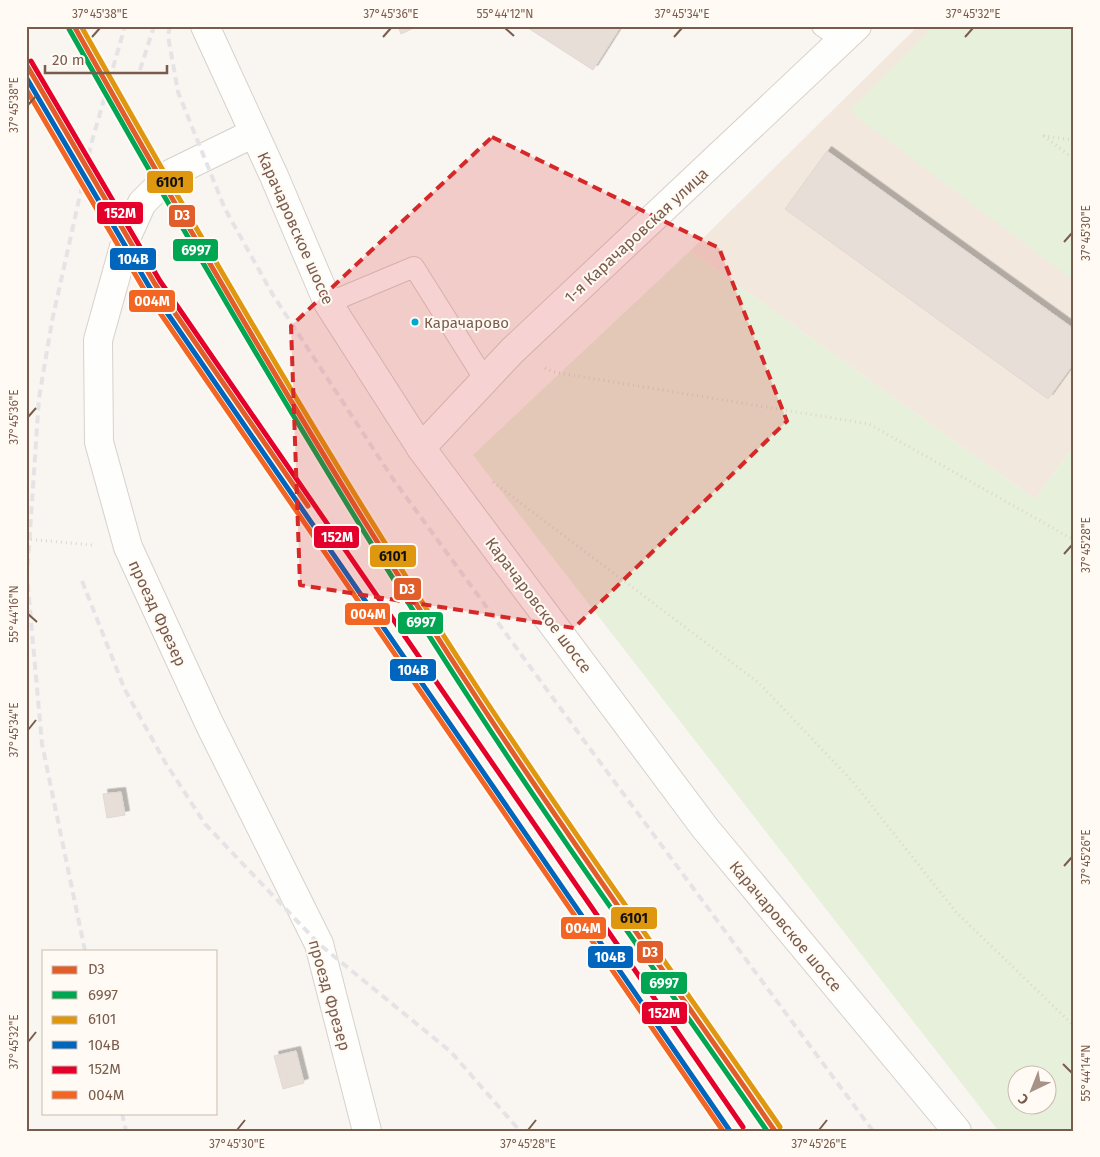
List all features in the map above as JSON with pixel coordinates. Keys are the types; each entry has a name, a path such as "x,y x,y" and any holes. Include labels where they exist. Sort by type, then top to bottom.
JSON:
{"street":[{"name":"Карачаровское шоссе","path":"205,26 254,133 328,304 421,448 705,828 957,1131"},
{"name":"1-я Карачаровская улица","path":"421,448 512,350 840,31"},
{"name":"проезд Фрезер","path":"254,133 172,173 142,203 127,236 98,340 99,442 128,547 209,723 318,944 366,1131"}],"lane":[{"path":"328,304 414,267 485,380"}],"path":[{"path":"1074,140 1044,136 1074,159"},
{"path":"512,350 553,372 869,424 1074,540"},
{"path":"485,476 759,683 853,782 956,912 1074,1026"},
{"path":"26,539 128,547"}],"highlighted area":[{"path":"492,137 719,248 787,421 574,628 300,585 291,326"}],"shaded area":[{"path":"918,26 1074,26 1074,446 1035,499 690,251"}],"green space":[{"path":"934,26 1074,26 1074,281 849,111"},
{"path":"690,251 1035,499 1074,446 1074,1131 997,1129 473,455"}],"building":[{"path":"398,26 418,26 401,34"},
{"path":"525,26 621,26 593,70"},
{"path":"827,151 1074,329 1074,363 1048,399 785,209"},
{"path":"121,792 125,815 107,818 103,794"},
{"path":"296,1051 304,1083 283,1089 274,1056"}],"railway":[{"path":"85,950 42,744 27,576 39,398 52,321 92,141 125,26"},
{"path":"140,70 154,26"},
{"path":"170,26 168,36 178,92 225,209 273,295 393,479 873,1131"},
{"path":"82,581 125,690 165,762 205,824 319,944 451,1052 520,1131"},
{"path":"122,1114 126,1131"}],"transit line":[{"name":"D3","path":"74,26 271,368 374,537 480,703 552,811 775,1131"},
{"name":"6101","path":"81,26 178,197 278,367 433,619 558,808 780,1127"},
{"name":"6997","path":"69,29 166,200 266,370 420,621 545,812 767,1131"},
{"name":"152М","path":"31,61 160,281 743,1127"},
{"name":"D3","path":"26,64 155,284 308,506"},
{"name":"104В","path":"26,77 150,288 730,1131"},
{"name":"004М","path":"26,89 145,291 723,1131"}],"place":[{"name":"Карачарово","path":"415,322"}]}
